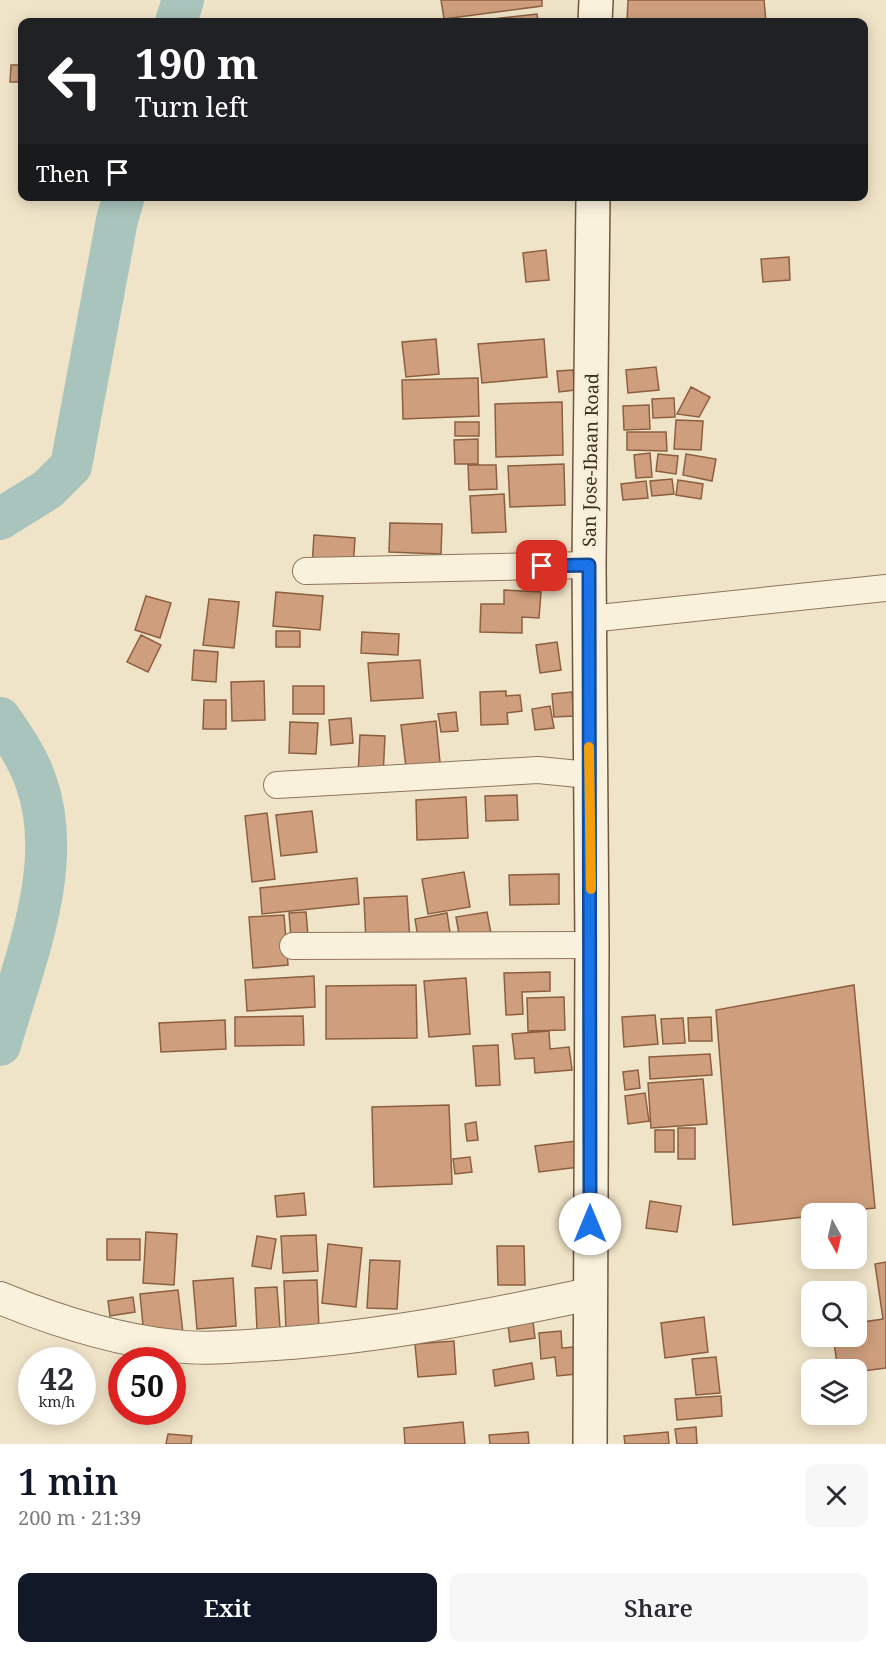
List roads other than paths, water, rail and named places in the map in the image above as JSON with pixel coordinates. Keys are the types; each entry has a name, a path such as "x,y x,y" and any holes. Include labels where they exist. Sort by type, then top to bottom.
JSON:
{"main road":[{"path":"595,18 596,0"},
{"name":"San Jose-Ibaan Road","path":"590,1444 592,945 589,565 593,201"}],"street":[{"path":"306,571 589,565"},
{"path":"589,619 886,588"},
{"path":"277,785 538,770 589,775"},
{"path":"293,946 592,945"},
{"path":"5,1300 93,1331 176,1347 331,1340 497,1314 590,1294"}],"waterway":[{"path":"177,18 183,0"},
{"path":"0,519 48,489 71,466 117,220 123,201"},
{"path":"0,718 25,756 33,773 44,814 46,847 44,880 38,914 0,1045"}]}
